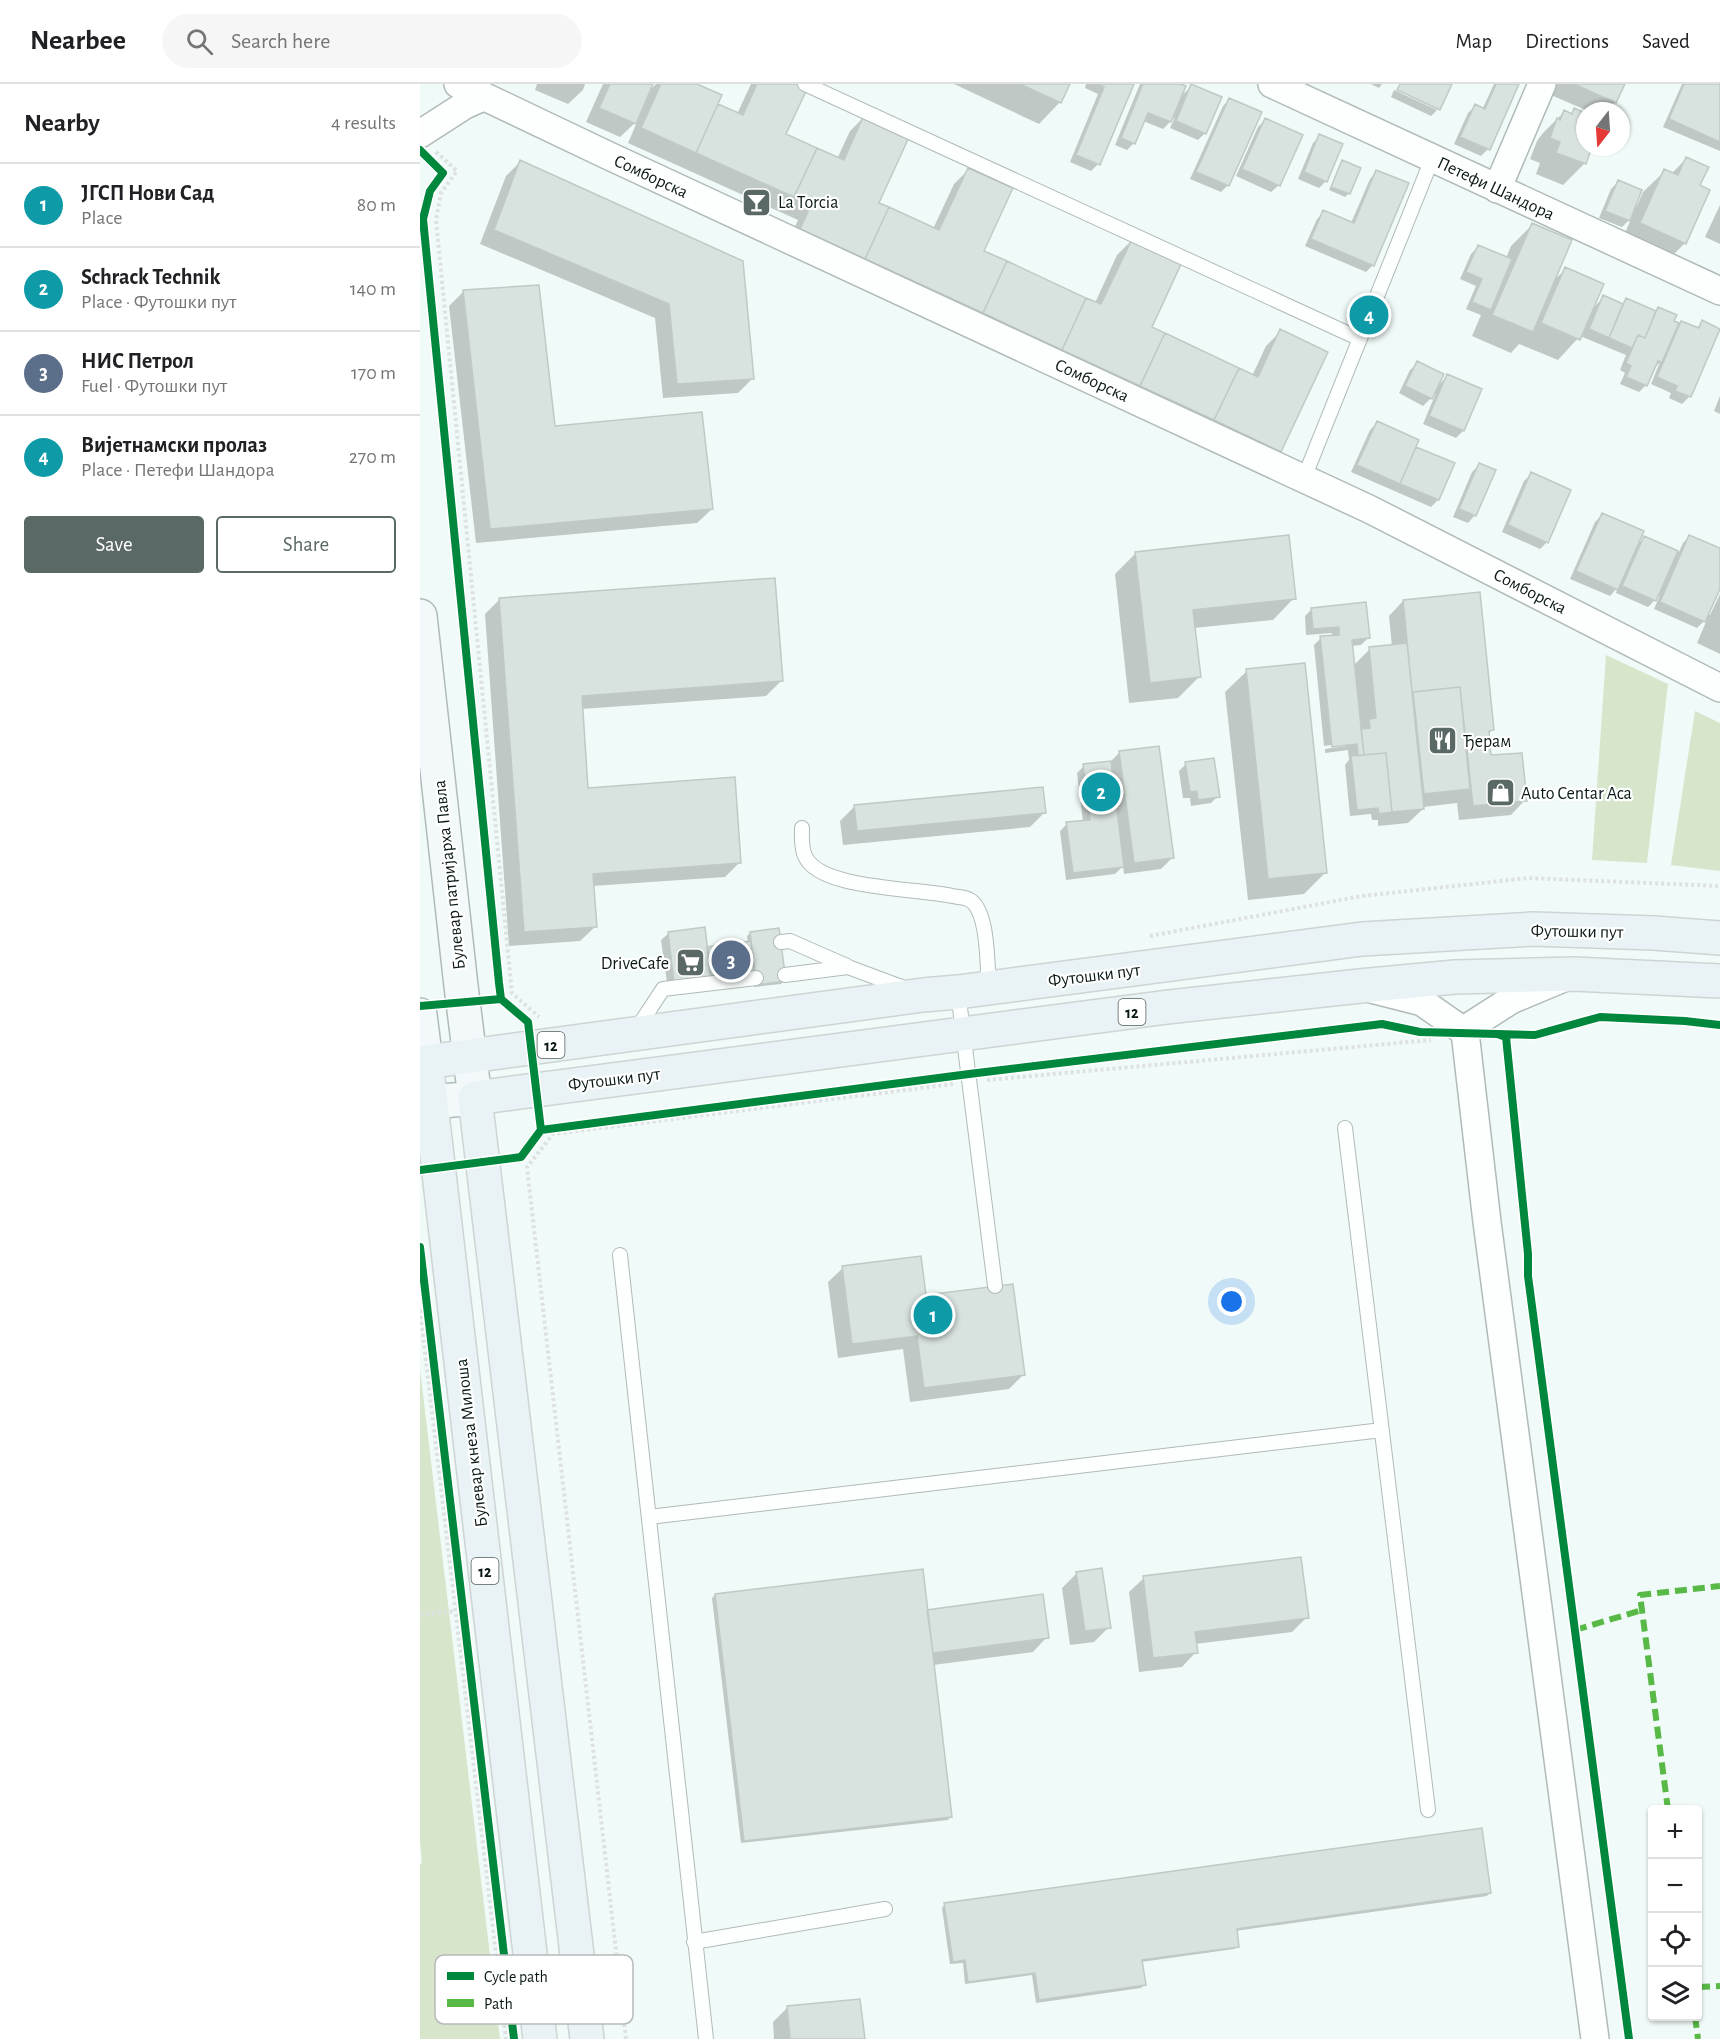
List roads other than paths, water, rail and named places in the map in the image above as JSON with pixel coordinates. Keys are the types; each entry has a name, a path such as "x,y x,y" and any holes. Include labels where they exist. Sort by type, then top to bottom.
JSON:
{"main road":[{"name":"Булевар патријарха Павла","path":"420,616 475,1098"},
{"name":"Футошки пут","path":"470,1056 1362,939 1533,929 1654,933 1720,938"},
{"name":"Футошки пут","path":"475,1098 1168,1007 1455,977 1574,974 1720,981"},
{"path":"420,1015 423,1062"},
{"name":"12","path":"423,1062 470,1056"},
{"name":"Булевар кнеза Милоша","path":"423,1062 425,1103 530,1955"},
{"path":"425,1103 475,1098 576,1955"},
{"name":"Булевар кнеза Милоша","path":"538,2024 540,2039"},
{"path":"584,2024 586,2039"}],"street":[{"name":"Сомборска","path":"458,84 1369,509 1720,688"},
{"name":"Петефи Шандора","path":"1272,84 1720,291"},
{"path":"1497,189 1542,84"},
{"path":"427,142 465,105 483,97"},
{"path":"1456,1034 1511,1000 1574,974"},
{"path":"1360,986 1422,1002 1456,1034 1486,1222 1595,2039"}],"lane":[{"path":"805,84 1360,339"},
{"path":"1304,478 1432,159"},
{"path":"802,828 805,857 812,866 827,875 864,885 940,893 970,900 979,912 985,930 963,1035 995,1286"},
{"path":"781,942 790,941 848,967 923,995"},
{"path":"785,975 848,967"},
{"path":"633,1035 663,989 756,978"},
{"path":"1345,1128 1428,1810"},
{"path":"620,1255 706,2039"},
{"path":"649,1517 1382,1430"},
{"path":"694,1942 885,1909"}],"place":[{"name":"La Torcia","path":"757,202"},
{"name":"Вијетнамски пролаз","path":"1369,315"},
{"name":"Ђерам","path":"1442,741"},
{"name":"Schrack Technik","path":"1101,792"},
{"name":"Auto Centar Aca","path":"1500,793"},
{"name":"НИС Петрол","path":"731,960"},
{"name":"DriveCafe","path":"690,963"},
{"name":"ЈГСП Нови Сад","path":"933,1315"}]}
